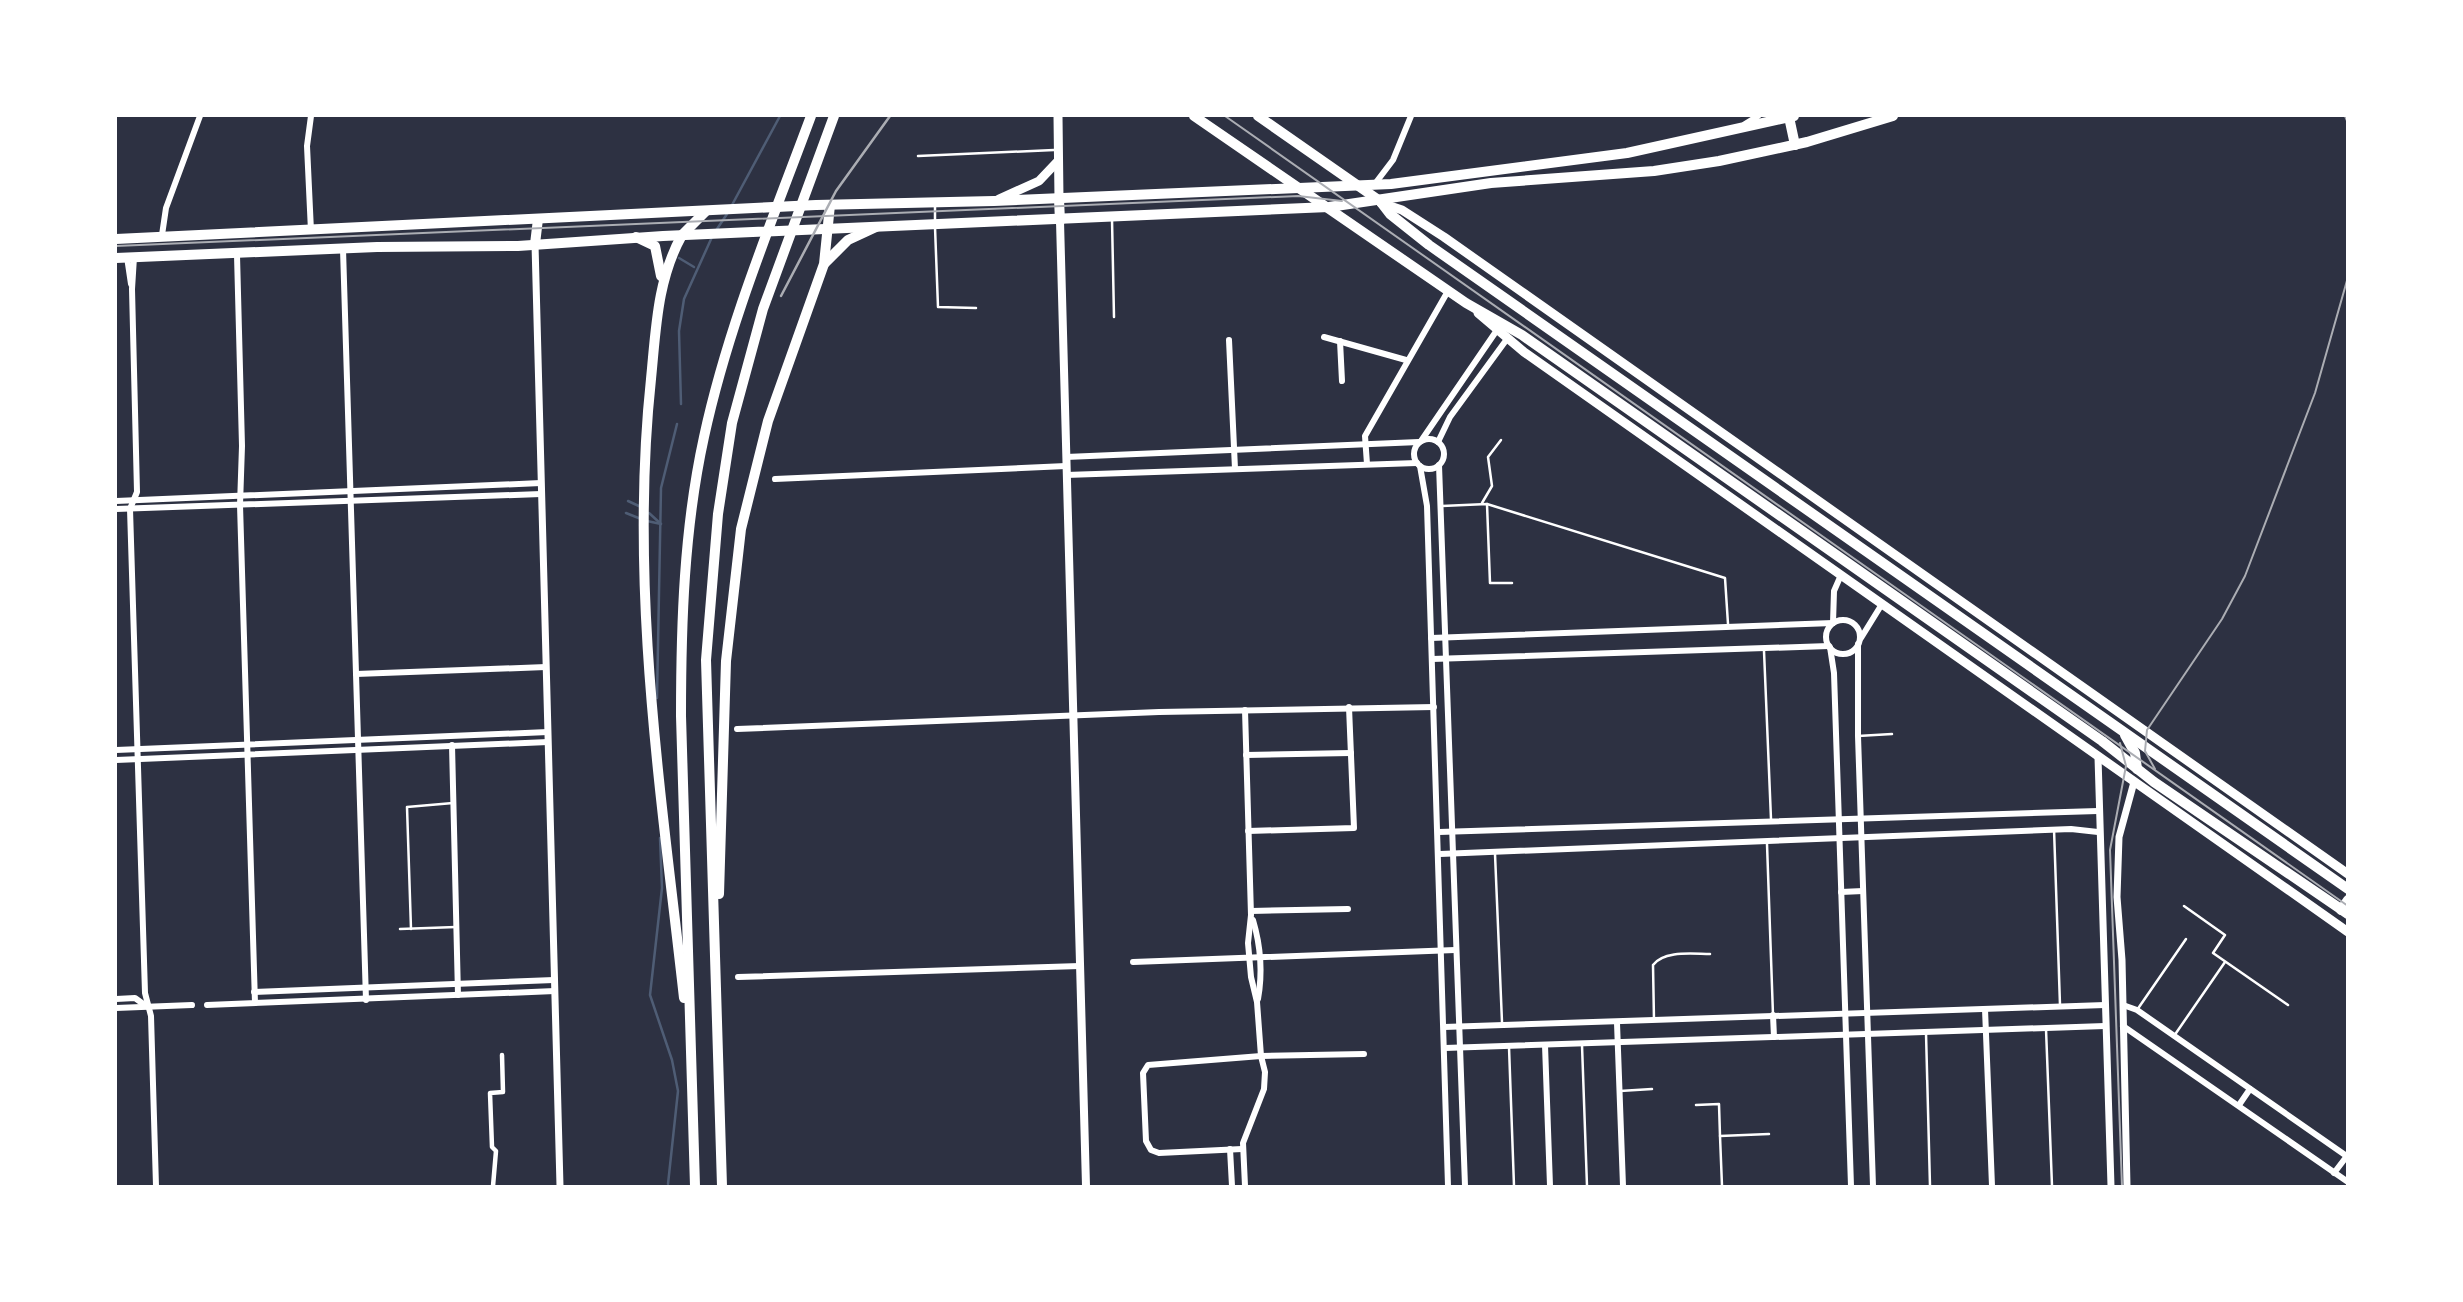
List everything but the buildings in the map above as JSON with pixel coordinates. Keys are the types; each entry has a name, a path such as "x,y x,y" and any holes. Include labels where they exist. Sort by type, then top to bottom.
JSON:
{"highway":[{"path":"695,1186 681,669 689,530 703,438 732,331 811,116"},
{"path":"722,1186 706,660 716,527 735,410 763,309 834,116"},
{"path":"1195,116 1466,303 1522,335 1693,453 2137,769 2344,912 2347,900"},
{"path":"1258,116 1380,202 1390,214 1429,245 2347,889"},
{"path":"116,239 707,210 1374,185 1564,163 1710,135 1790,116 1795,145"},
{"path":"116,258 237,255 343,248 535,244 636,237 1112,219 1329,207 1380,202 1491,183 1654,171 1719,161 1795,145 1893,116"},
{"path":"1059,198 1060,221"},
{"path":"716,988 722,724 733,581 761,445 823,268 830,205"},
{"path":"692,1072 661,804 644,600 643,467 664,261 707,210"},
{"path":"535,244 538,219"},
{"path":"823,268 848,240 876,227"},
{"path":"342,229 343,248"},
{"path":"636,237 655,246 664,261"},
{"path":"1845,561 1851,542"},
{"path":"1901,599 1911,584"},
{"path":"2120,730 2133,749 2137,769"}],"main road":[{"path":"1058,116 1059,198"},
{"path":"994,201 1039,181 1058,161"},
{"path":"1380,202 1402,210 1444,237 2347,874"},
{"path":"1060,221 1086,1186"},
{"path":"1466,303 1507,339 1684,465 2334,923 2346,928"},
{"path":"1684,465 1693,453"},
{"path":"1851,542 1889,550 1903,565 1911,584"},
{"path":"1840,575 1845,561"},
{"path":"2095,737 2098,757"},
{"path":"2134,782 2137,769"},
{"path":"2334,923 2344,912"}],"street":[{"path":"162,235 164,219 200,116"},
{"path":"311,116 307,146 311,231"},
{"path":"1374,185 1393,160 1411,116"},
{"path":"1710,135 1742,126 1758,116"},
{"path":"535,244 560,1186"},
{"path":"343,248 366,1000"},
{"path":"237,255 242,496 240,505 255,1003"},
{"path":"131,257 136,500 130,509 146,1006 151,1016 156,1186"},
{"path":"1367,464 1365,436 1448,290"},
{"path":"1448,1186 1440,853 1427,506 1414,453 1497,330"},
{"path":"1324,337 1406,360"},
{"path":"1438,442 1463,399 1507,339"},
{"path":"1229,340 1235,468"},
{"path":"1340,341 1342,381"},
{"path":"1454,392 1463,399"},
{"path":"775,479 1066,466 1235,450 1420,442 1430,439 1438,442 1444,455 1439,465 1439,506 1465,1186"},
{"path":"1066,466 1235,468 1367,464 1419,465 1432,469 1439,465"},
{"path":"116,501 541,482"},
{"path":"116,509 541,494"},
{"path":"1427,506 1439,506"},
{"path":"1840,575 1834,589 1833,623 1826,635 1834,673 1851,1186"},
{"path":"1432,659 1764,647 1829,647 1844,653 1859,643 1882,604"},
{"path":"1431,638 1833,623 1842,620 1853,623 1860,633 1858,736 1873,1186"},
{"path":"356,674 546,667"},
{"path":"737,729 1074,715 1434,706"},
{"path":"1248,831 1354,828 1349,707"},
{"path":"1245,710 1250,957 1265,1072 1264,1089 1242,1149 1245,1186"},
{"path":"116,750 548,732"},
{"path":"452,736 458,995"},
{"path":"116,760 548,742"},
{"path":"1246,755 1351,753"},
{"path":"2098,757 2098,832 2111,1186"},
{"path":"1436,771 1448,771"},
{"path":"2127,1186 2123,1004 2117,912 2119,841 2134,782"},
{"path":"1439,832 1649,828 2098,811"},
{"path":"2048,814 2051,830"},
{"path":"1881,819 1882,835"},
{"path":"1649,828 1650,844"},
{"path":"1440,853 1882,835 2051,830 2098,832"},
{"path":"1841,892 1863,891"},
{"path":"1251,913 1348,909"},
{"path":"1251,913 1261,956 1262,977 1257,1002"},
{"path":"1133,962 1455,950"},
{"path":"738,977 1080,966"},
{"path":"254,992 554,980"},
{"path":"207,1005 555,990"},
{"path":"116,999 135,998 146,1006"},
{"path":"1444,1027 2123,1004 2137,1010 2347,1156 2334,1173"},
{"path":"116,1008 192,1005"},
{"path":"1985,1009 1992,1186"},
{"path":"1773,1015 1773,1037"},
{"path":"1618,1023 1623,1186"},
{"path":"1445,1048 2123,1026 2347,1182"},
{"path":"1545,1045 1550,1186"},
{"path":"1242,1149 1159,1153 1151,1150 1146,1141 1143,1073 1148,1065 1261,1056 1364,1054"},
{"path":"494,1186 496,1151 492,1147 490,1093 503,1092 502,1055"},
{"path":"2239,1105 2250,1089"},
{"path":"1445,1112 1463,1111"},
{"path":"1230,1149 1232,1186"},
{"path":"1447,1162 1464,1162"}],"lane":[{"path":"918,156 1058,149"},
{"path":"934,202 938,307 976,308"},
{"path":"1112,219 1114,317"},
{"path":"1481,504 1492,486 1488,457 1501,440"},
{"path":"1487,504 1490,583 1512,583"},
{"path":"1439,506 1487,504 1725,578 1728,627"},
{"path":"1764,647 1771,823"},
{"path":"1858,736 1892,734"},
{"path":"411,929 407,807 453,803"},
{"path":"2051,830 2060,1007"},
{"path":"1767,839 1773,1015"},
{"path":"1495,852 1503,1026"},
{"path":"2184,906 2225,935 2213,953 2288,1005"},
{"path":"400,929 456,927"},
{"path":"2137,1010 2186,939"},
{"path":"1654,1020 1653,965 1657,960 1666,956 1710,954"},
{"path":"2174,1036 2225,961"},
{"path":"2046,1029 2052,1186"},
{"path":"1926,1033 1930,1186"},
{"path":"1582,1045 1587,1186"},
{"path":"1508,1047 1514,1186"},
{"path":"1620,1091 1651,1089"},
{"path":"1696,1105 1719,1104 1722,1186"},
{"path":"1720,1136 1769,1134"}],"waterway":[{"path":"732,205 780,116"},
{"path":"715,232 727,214"},
{"path":"681,404 679,331 684,299 712,237"},
{"path":"679,258 694,267"},
{"path":"657,698 661,488 677,424"},
{"path":"628,501 641,507"},
{"path":"626,513 641,519"},
{"path":"649,513 661,524"},
{"path":"647,521 661,524"},
{"path":"660,838 662,888 650,995 672,1060 678,1091 668,1184"}],"tram line":[{"path":"1225,116 2348,906"},
{"path":"2345,116 2348,123"},
{"path":"116,246 1298,196 1342,201"},
{"path":"2155,769 2145,751 2147,730 2222,619 2245,576 2315,393 2348,277"},
{"path":"2120,743 2126,766 2110,850 2122,1186"}],"railway":[{"path":"781,296 836,191 890,116"}]}
